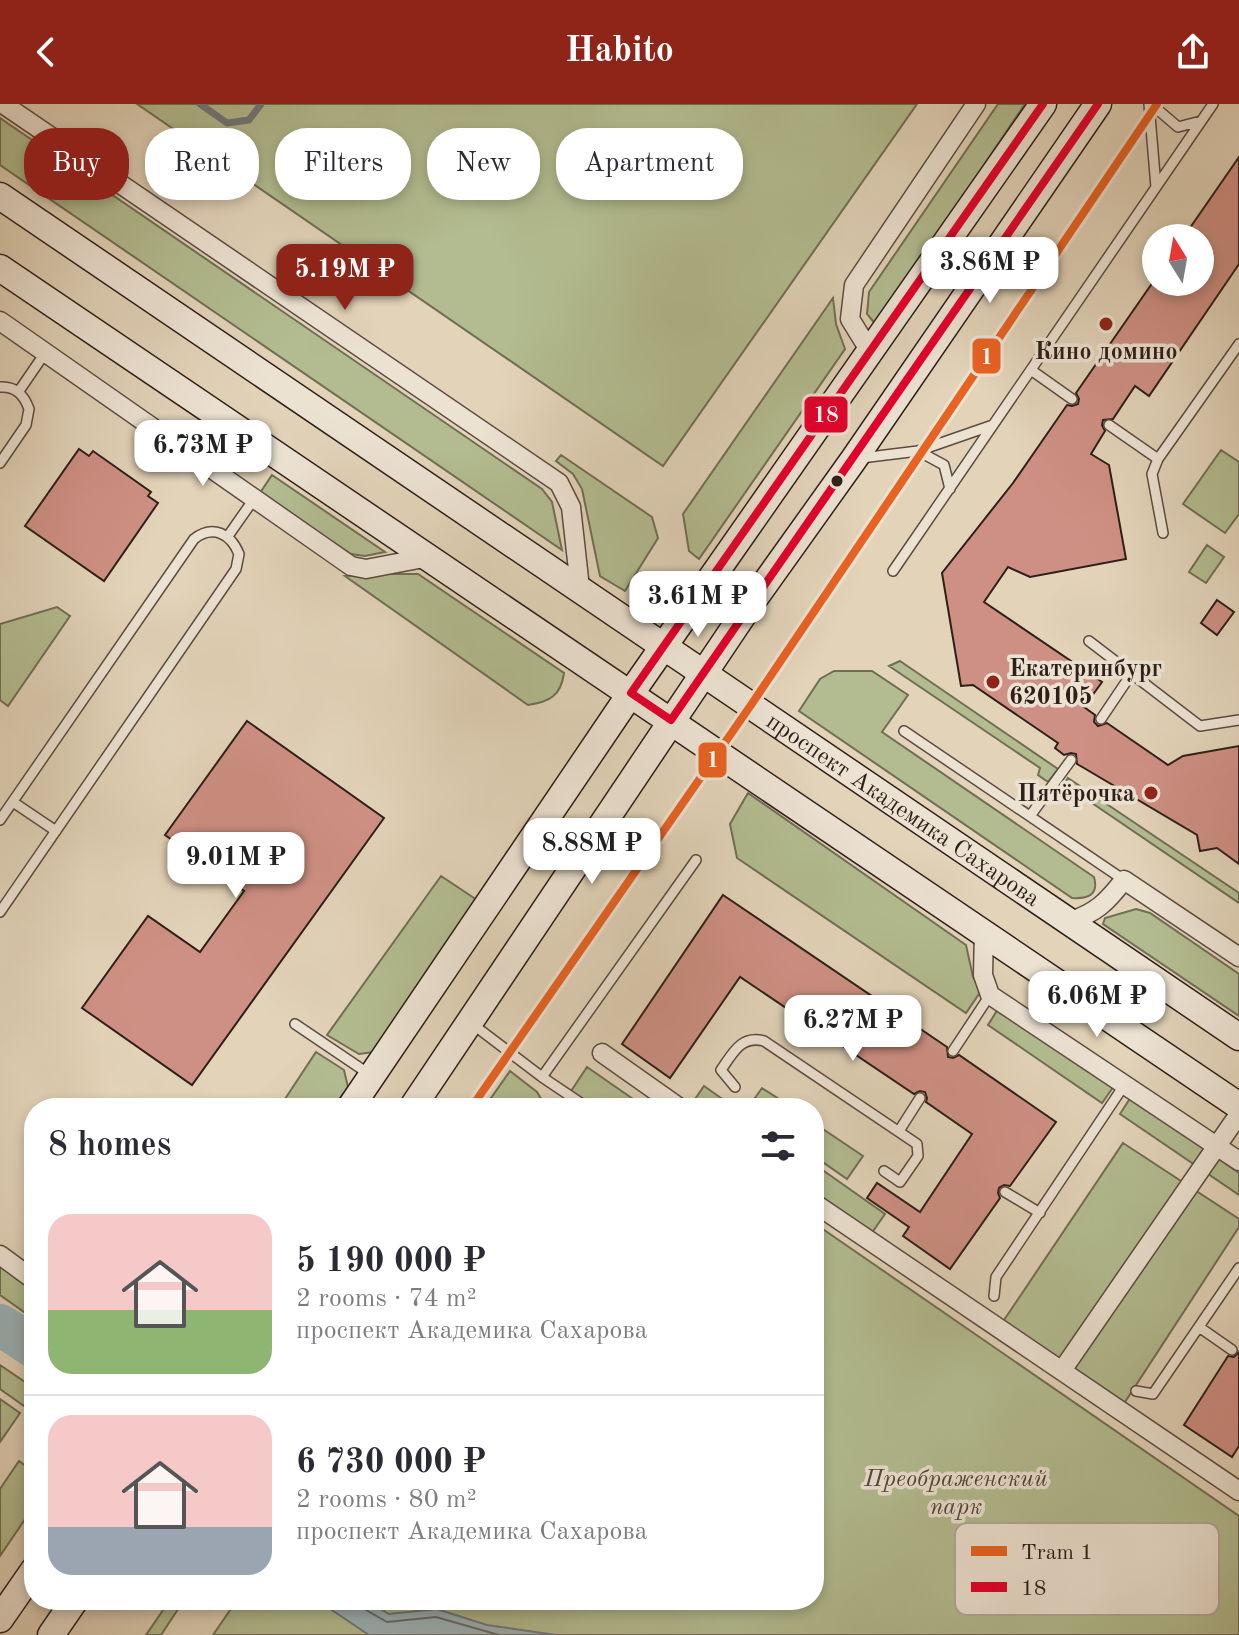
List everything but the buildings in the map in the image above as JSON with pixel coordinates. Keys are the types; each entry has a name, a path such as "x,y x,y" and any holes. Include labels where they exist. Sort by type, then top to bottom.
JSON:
{"main road":[{"path":"357,1098 631,693 1043,104"},
{"path":"419,1098 703,673 1098,104"},
{"name":"проспект Академика Сахарова","path":"0,196 1239,1037"},
{"path":"0,268 1239,1106"},
{"path":"0,1619 24,1584"},
{"path":"51,1635 68,1610"}],"street":[{"path":"3,104 559,483 571,507 580,588"},
{"path":"871,353 850,319 854,285 976,104"},
{"path":"0,321 351,566 366,569 429,557"},
{"path":"1069,922 1105,904 1124,880 1239,957"},
{"path":"984,932 983,975 990,995 1239,1161"},
{"path":"602,1053 666,1098"},
{"path":"1063,1369 1239,1114"},
{"path":"824,1210 1239,1491"},
{"path":"0,1255 24,1273"}],"lane":[{"path":"1152,104 1178,127 1201,121"},
{"path":"1152,104 1156,187"},
{"path":"893,571 1213,104"},
{"path":"1163,533 1152,474 1158,459 1239,344"},
{"path":"19,391 45,353"},
{"path":"1031,370 1072,399"},
{"path":"0,387 19,391 26,399 29,417 0,463"},
{"path":"854,459 918,451 994,425"},
{"path":"1109,425 1158,459"},
{"path":"918,451 944,465 950,489"},
{"path":"228,536 254,499"},
{"path":"0,820 194,539 208,532 228,536 239,554 236,569 0,912"},
{"path":"1089,641 1200,726 1239,720"},
{"path":"1101,719 1132,673"},
{"path":"904,731 1124,880"},
{"path":"1030,816 1071,760"},
{"path":"13,802 56,831"},
{"path":"542,1077 696,860"},
{"path":"953,1051 990,995"},
{"path":"471,1023 573,1098"},
{"path":"295,1024 372,1077"},
{"path":"735,1087 721,1070 740,1043 753,1038 764,1041 917,1144 918,1156 900,1182 884,1171"},
{"path":"994,1296 996,1277 1125,1084"},
{"path":"899,1131 920,1098"},
{"path":"1005,1192 1040,1213"},
{"path":"1136,1391 1153,1394 1239,1268"},
{"path":"1199,1327 1232,1350"}],"green space":[{"path":"137,104 917,104 663,466 276,200 411,200 411,128 275,128 275,199 259,188 259,128 172,128"},
{"path":"998,104 1025,104 876,325 867,314 869,292"},
{"path":"0,118 24,134 24,181 0,165"},
{"path":"51,200 120,200 542,489 552,502 562,550"},
{"path":"833,298 836,324 845,349 699,559 689,551 683,514"},
{"path":"1221,450 1239,462 1239,514 1225,533 1183,504"},
{"path":"561,455 652,517 658,538 625,591 600,576 582,489 573,474 556,461"},
{"path":"272,475 385,552 365,556 351,554 260,493"},
{"path":"1207,545 1224,557 1206,583 1189,572"},
{"path":"418,574 564,673 557,692 548,700 528,705 345,576"},
{"path":"676,574 685,580 677,590 670,597 648,603 667,575"},
{"path":"57,607 70,616 8,706 0,700 0,624"},
{"path":"900,661 1058,769 1048,782 1038,775 1040,768 889,666"},
{"path":"834,671 872,671 908,695 882,732 1094,877 1095,888 1091,895 1072,898 799,711 820,679"},
{"path":"1068,778 1239,893 1239,903 1064,784"},
{"path":"748,793 966,945 973,977 981,991 966,1013 737,858 730,824"},
{"path":"441,876 477,900 374,1052 359,1054 327,1035"},
{"path":"1136,909 1150,913 1239,974 1239,1016 1103,924 1105,918"},
{"path":"998,1009 1114,1086 1102,1103 988,1025"},
{"path":"316,1052 344,1070 348,1087 340,1098 286,1098"},
{"path":"587,1067 632,1098 567,1098"},
{"path":"510,1071 541,1098 491,1098"},
{"path":"704,1086 721,1098 696,1098"},
{"path":"762,1088 778,1098 755,1098"},
{"path":"1131,1097 1239,1173 1239,1195 1120,1114"},
{"path":"824,1130 863,1156 847,1179 824,1163"},
{"path":"1123,1143 1239,1219 1239,1227 1123,1405 1002,1323"},
{"path":"824,1171 885,1214 871,1234 824,1202"},
{"name":"Преображенский парк","path":"824,1230 1239,1516 1239,1635 213,1635 230,1610 824,1610"},
{"path":"0,1265 24,1281 24,1312 0,1295"},
{"path":"0,1365 24,1381 24,1406 0,1389"},
{"path":"0,1399 20,1413 0,1442"},
{"path":"19,1461 24,1465 24,1521 0,1556 0,1489"},
{"path":"163,1610 177,1610 161,1635 146,1635"}],"water":[{"path":"332,1610 382,1610 389,1614 440,1610 487,1625 556,1635 369,1635"}],"waterway":[{"path":"200,104 227,123 249,120 261,104"},
{"path":"0,1325 24,1341"}],"tram line":[{"name":"1","path":"478,1098 751,705 1157,104"}],"transit line":[{"name":"18","path":"1043,104 631,693 671,720 1098,104"}],"place":[{"name":"Кино домино","path":"1106,324"},
{"name":"Екатеринбург 620105","path":"993,682"},
{"name":"Пятёрочка","path":"1151,793"}]}
